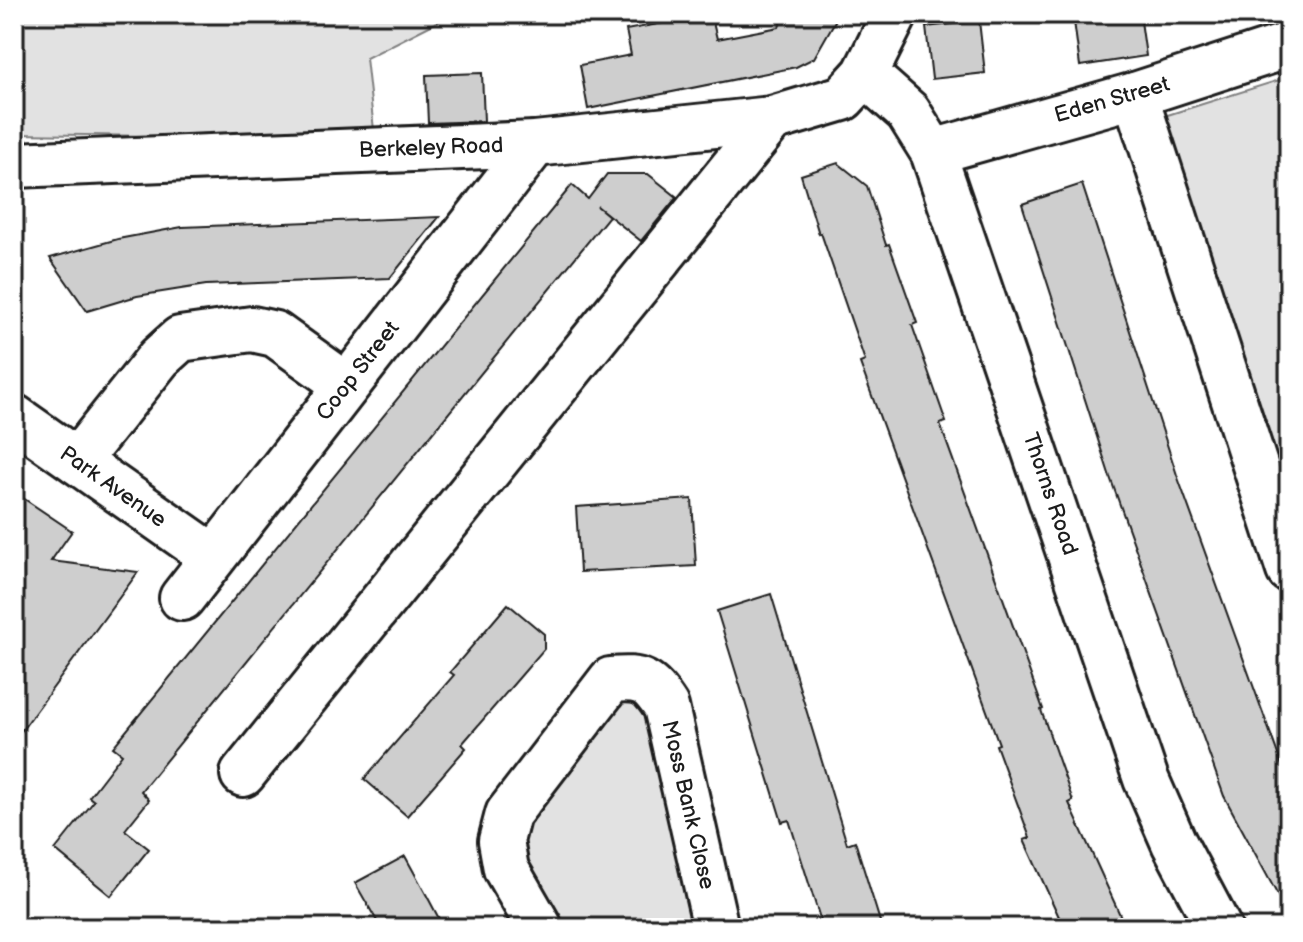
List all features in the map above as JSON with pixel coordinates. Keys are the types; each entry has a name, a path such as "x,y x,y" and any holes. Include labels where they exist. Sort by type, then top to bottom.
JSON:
{"street":[{"path":"854,86 895,14"},
{"name":"Eden Street","path":"933,152 1135,95 1289,45"},
{"name":"Berkeley Road","path":"14,165 535,144 772,119 854,86"},
{"name":"Thorns Road","path":"854,86 908,112 933,152 1146,779 1174,843 1219,928"},
{"path":"1135,95 1289,570"},
{"path":"243,774 772,119"},
{"name":"Coop Street","path":"182,598 535,144"},
{"path":"77,461 159,358 180,339 252,329 275,334 346,385"},
{"name":"Park Avenue","path":"14,417 212,556"},
{"name":"Moss Bank Close","path":"540,928 506,869 501,841 508,814 611,680 634,678 653,687 666,707 716,928"}],"shaded area":[{"path":"14,14 453,14 366,58 375,139 14,134"},
{"path":"1289,77 1289,528 1158,118"},
{"path":"629,700 639,704 649,717 693,928 557,928 525,872 523,843 528,812 619,702"}],"building":[{"path":"711,14 717,39 779,27 784,14 839,14 814,58 796,67 588,109 580,65 631,55 626,30"},
{"path":"1073,14 1140,14 1146,56 1080,66"},
{"path":"979,21 985,73 932,79 926,27"},
{"path":"482,73 484,121 428,123 426,75"},
{"path":"838,163 867,186 886,245 889,244 917,323 912,325 946,422 940,424 1043,709 1073,801 1069,803 1126,928 1064,928 1024,840 1030,838 996,745 999,744 860,363 865,361 801,175"},
{"path":"607,174 648,174 677,197 641,241 597,206 609,216 141,791 149,800 125,830 149,849 111,896 55,850 94,801 89,797 122,754 113,747 572,185 588,199"},
{"path":"1082,184 1177,475 1289,785 1289,916 1224,796 1110,477 1022,204"},
{"path":"439,217 390,278 206,285 137,296 87,311 50,258 118,239 182,227"},
{"path":"14,492 72,531 51,561 138,572 14,741"},
{"path":"692,499 696,566 580,572 576,507"},
{"path":"771,594 847,844 855,841 882,928 823,928 789,820 782,822 717,611"},
{"path":"508,604 544,634 544,649 462,744 466,748 407,816 364,779 454,675 450,672"},
{"path":"405,856 444,928 381,928 355,883"}]}
